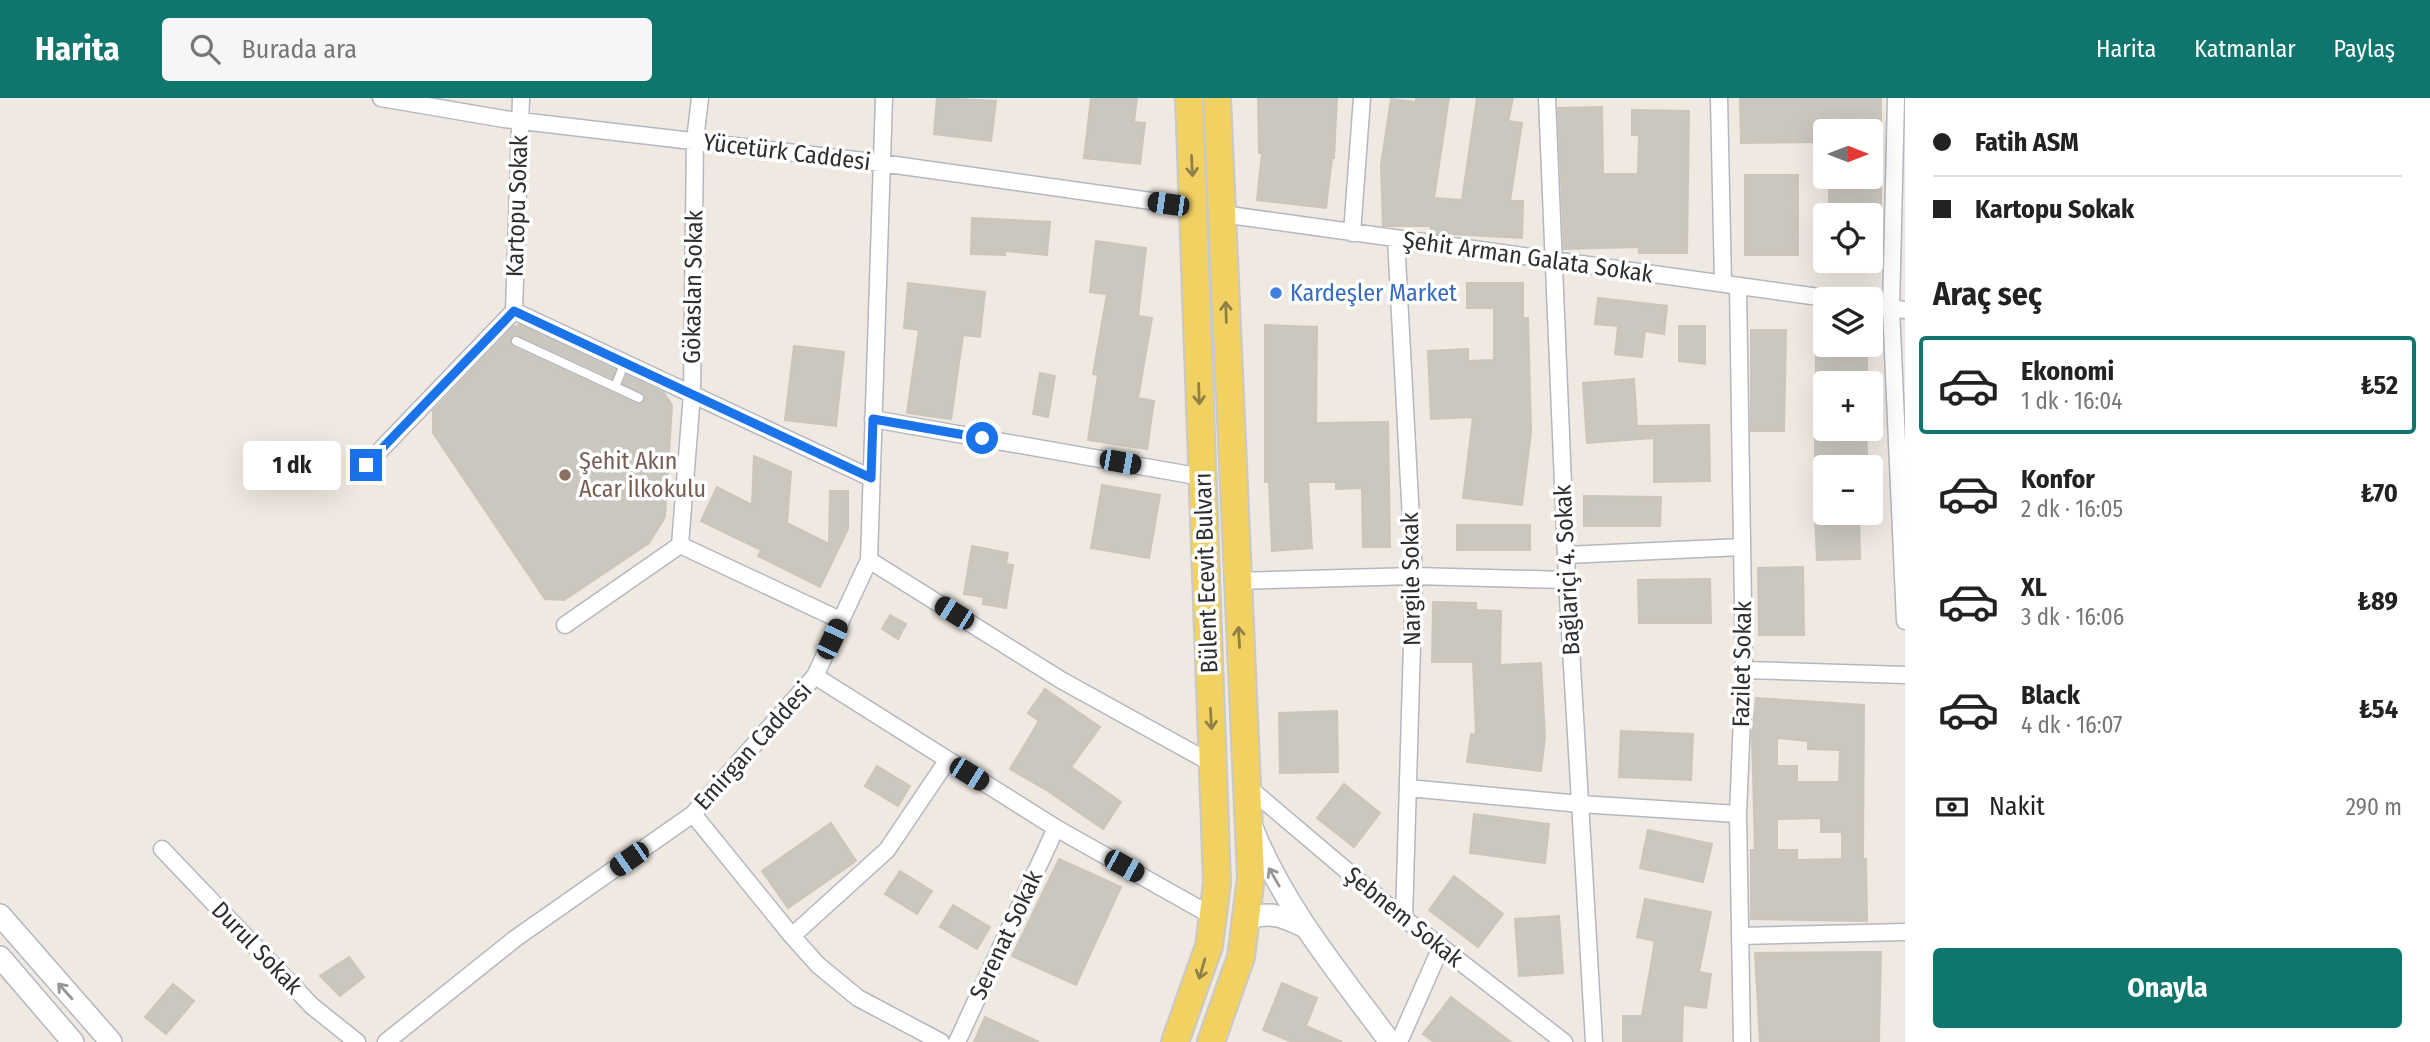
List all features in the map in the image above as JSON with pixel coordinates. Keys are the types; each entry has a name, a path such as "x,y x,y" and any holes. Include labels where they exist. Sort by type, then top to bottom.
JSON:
{"main road":[{"name":"Bülent Ecevit Bulvarı","path":"1175,1042 1200,978 1213,917 1217,874 1189,98"},
{"name":"Bülent Ecevit Bulvarı","path":"1211,1042 1241,957 1248,919 1250,823 1236,581 1217,98"}],"street":[{"name":"Yücetürk Caddesi","path":"381,98 436,103 520,120 881,163 1194,207"},
{"name":"Kartopu Sokak","path":"366,465 514,311 521,98"},
{"name":"Gökaslan Sokak","path":"680,545 692,394 695,140 700,98"},
{"name":"Emirgan Caddesi","path":"386,1042 516,938 693,814 815,676 869,560 884,98"},
{"path":"1352,233 1362,98"},
{"name":"Bağlariçi 4. Sokak","path":"1547,98 1567,580 1594,1042"},
{"name":"Fazilet Sokak","path":"1719,98 1731,285 1742,547 1744,670 1738,814 1742,1042"},
{"path":"1896,98 1905,621"},
{"name":"Şehit Arman Galata Sokak","path":"1222,214 1813,296"},
{"name":"Nargile Sokak","path":"1396,239 1414,576 1404,919"},
{"path":"514,311 871,478"},
{"path":"873,419 1202,477"},
{"path":"565,625 680,545 840,620"},
{"path":"1566,555 1742,547"},
{"path":"869,560 1061,680 1213,764"},
{"path":"1236,581 1414,576 1567,580"},
{"path":"1744,670 1905,675"},
{"path":"815,676 1056,828 1213,917"},
{"path":"792,936 887,850 947,761"},
{"name":"Şebnem Sokak","path":"1248,787 1404,919 1564,1042"},
{"path":"1408,788 1580,804 1738,814"},
{"path":"693,814 818,965 858,998 941,1042"},
{"path":"1250,823 1269,870 1305,927 1390,1042"},
{"name":"Serenat Sokak","path":"957,1042 1056,828"},
{"name":"Durul Sokak","path":"162,849 312,1006 357,1042"},
{"path":"1248,919 1264,913 1279,914 1305,927"},
{"path":"0,915 111,1042"},
{"path":"1740,936 1905,932"},
{"path":"1399,1042 1441,947"},
{"path":"0,957 72,1042"}],"lane":[{"path":"516,341 639,398"},
{"path":"615,387 625,362"}],"building":[{"path":"937,98 996,101 991,141 934,134"},
{"path":"1091,98 1137,98 1134,122 1145,123 1140,164 1084,158"},
{"path":"1258,98 1337,98 1334,158 1326,208 1257,200 1262,153 1259,153"},
{"path":"1416,98 1449,98 1434,198 1462,200 1477,98 1513,98 1508,121 1522,123 1510,201 1523,201 1522,238 1432,233 1430,226 1383,226 1381,165 1391,99 1416,102"},
{"path":"1740,98 1881,98 1881,119 1813,119 1813,142 1741,143"},
{"path":"1602,107 1603,174 1638,174 1639,135 1632,135 1632,110 1689,111 1687,253 1639,253 1639,247 1564,249 1558,108"},
{"path":"1745,175 1798,175 1798,255 1745,255"},
{"path":"1829,189 1881,189 1881,203 1829,203"},
{"path":"972,218 1050,222 1047,255 1005,251 1005,255 971,254"},
{"path":"1096,241 1146,248 1138,316 1152,318 1138,398 1154,401 1147,449 1088,440 1098,375 1093,374 1107,294 1090,292"},
{"path":"908,283 985,292 980,337 963,335 951,419 907,413 919,330 904,328"},
{"path":"1467,283 1523,283 1523,318 1528,318 1531,432 1522,505 1463,498 1473,417 1431,419 1428,351 1468,349 1468,361 1494,360 1494,308 1467,308"},
{"path":"1598,298 1667,306 1664,334 1645,331 1642,357 1615,354 1618,326 1595,324"},
{"name":"Şehit Akın Acar İlkokulu","path":"520,325 615,370 612,378 518,335 510,339 513,347 636,404 642,404 644,394 623,384 627,375 664,393 672,405 665,517 649,543 564,600 545,599 433,433 433,411 513,327"},
{"path":"1265,325 1317,327 1316,423 1388,422 1390,547 1363,547 1362,488 1336,489 1336,482 1308,482 1312,548 1272,551 1269,482 1265,482"},
{"path":"1679,326 1705,326 1705,364 1679,361"},
{"path":"1751,330 1786,330 1784,431 1751,431"},
{"path":"794,346 844,352 836,426 785,420"},
{"path":"1816,357 1867,357 1867,371 1816,371"},
{"path":"1040,373 1055,376 1048,417 1033,414"},
{"path":"1634,379 1637,426 1709,425 1710,481 1654,482 1654,438 1587,443 1583,383"},
{"path":"1815,441 1866,441 1867,455 1815,455"},
{"path":"754,456 791,472 787,523 829,544 830,491 848,491 848,529 820,587 758,556 761,550 701,521 717,487 752,505"},
{"path":"1102,485 1160,495 1149,558 1091,548"},
{"path":"1584,496 1661,497 1660,526 1584,526"},
{"path":"1457,525 1530,525 1530,550 1457,550"},
{"path":"1816,525 1859,525 1860,559 1817,560"},
{"path":"972,546 1008,553 1006,564 1013,565 1006,608 983,604 984,597 964,594"},
{"path":"1803,567 1804,635 1759,635 1758,568"},
{"path":"1710,579 1711,623 1639,623 1638,580"},
{"path":"1433,602 1476,603 1476,610 1501,611 1500,665 1541,663 1545,737 1541,771 1467,762 1471,734 1476,735 1473,662 1432,662"},
{"path":"890,615 906,624 898,639 882,629"},
{"path":"1045,689 1100,727 1071,767 1121,802 1103,829 1048,791 1010,769 1039,721 1028,713"},
{"path":"1756,698 1864,705 1863,859 1866,859 1867,921 1751,919 1751,850 1755,850 1752,735","holes":["1777,738 1808,741 1808,749 1840,750 1839,782 1797,782 1797,766 1777,766","1821,818 1821,832 1842,832 1842,859 1797,860 1797,850 1777,850 1777,819"]},
{"path":"1337,711 1338,772 1280,773 1279,713"},
{"path":"1621,731 1693,734 1691,780 1619,777"},
{"path":"877,766 910,786 898,806 865,786"},
{"path":"1344,784 1380,813 1354,847 1317,818"},
{"path":"1474,814 1549,824 1545,863 1470,853"},
{"path":"831,823 856,861 788,908 762,871"},
{"path":"1648,830 1712,844 1703,882 1640,868"},
{"path":"1059,859 1121,887 1076,985 1012,956"},
{"path":"900,871 932,891 917,914 885,894"},
{"path":"1454,876 1503,914 1478,947 1429,910"},
{"path":"1645,899 1711,912 1699,972 1711,974 1706,1008 1683,1005 1682,1042 1623,1042 1623,1016 1642,1016 1655,941 1637,937"},
{"path":"953,905 990,927 977,949 940,927"},
{"path":"1559,916 1563,973 1519,976 1515,919"},
{"path":"1881,952 1879,1042 1760,1042 1755,953"},
{"path":"349,957 364,977 340,996 320,976"},
{"path":"1282,983 1317,998 1306,1026 1342,1042 1292,1042 1263,1030"},
{"path":"173,984 194,1001 166,1034 145,1017"},
{"path":"1451,997 1511,1042 1434,1042 1423,1034"},
{"path":"985,1017 1039,1042 974,1042"}],"place":[{"name":"Kardeşler Market","path":"1276,293"},
{"name":"Şehit Akın Acar İlkokulu","path":"565,475"}],"route":[{"path":"366,465 514,311 871,478 873,419 982,438"}]}
